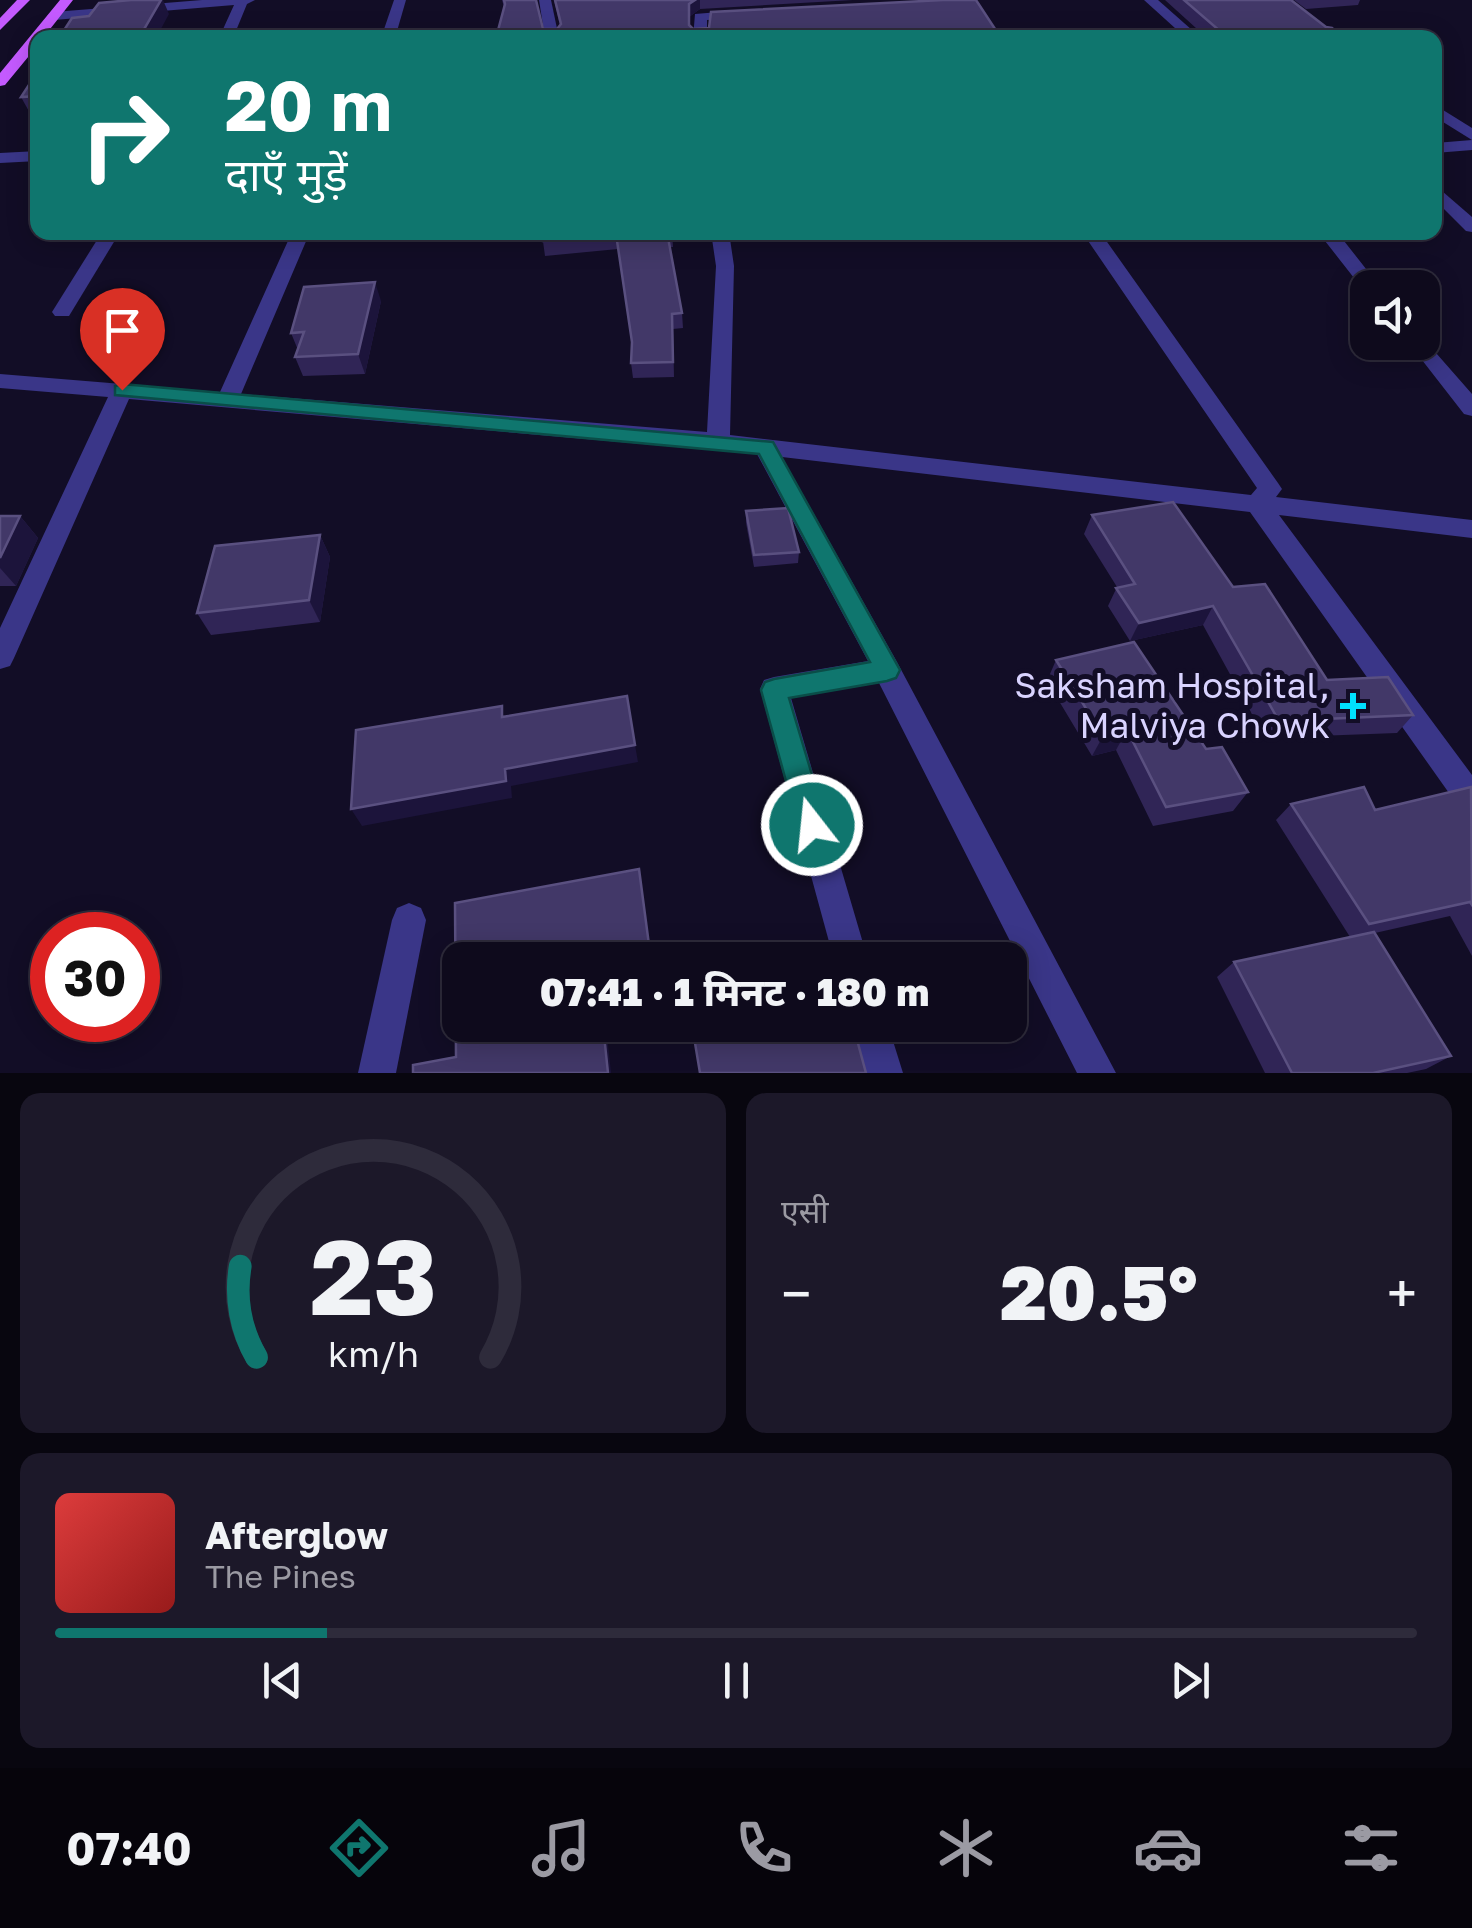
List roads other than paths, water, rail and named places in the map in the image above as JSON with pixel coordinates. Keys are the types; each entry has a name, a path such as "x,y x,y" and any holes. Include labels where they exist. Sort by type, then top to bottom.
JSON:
{"main road":[{"path":"0,26 24,0"},
{"path":"43,30 66,0"},
{"path":"0,82 30,45"}],"street":[{"path":"54,16 246,0"},
{"path":"230,30 246,0"},
{"path":"391,30 400,0"},
{"path":"544,0 550,30"},
{"path":"700,0 700,30"},
{"path":"1150,0 1186,30"},
{"path":"700,18 754,14"},
{"path":"1442,115 1472,134"},
{"path":"1442,147 1472,145"},
{"path":"0,158 30,156"},
{"path":"1442,197 1472,228"},
{"path":"62,312 107,240"},
{"path":"228,399 298,240"},
{"path":"718,442 726,266 721,240"},
{"path":"1097,240 1270,489 1257,504"},
{"path":"1333,240 1358,270"},
{"path":"1433,360 1472,409"},
{"path":"0,381 718,442 1472,529"},
{"path":"0,658 122,390"},
{"path":"766,447 1097,1073"},
{"path":"1257,504 1472,800"},
{"path":"846,942 774,690 887,670"},
{"path":"378,1073 409,920"},
{"path":"875,1042 884,1073"}],"place":[{"name":"Saksham Hospital, Malviya Chowk","path":"1353,706"}]}
